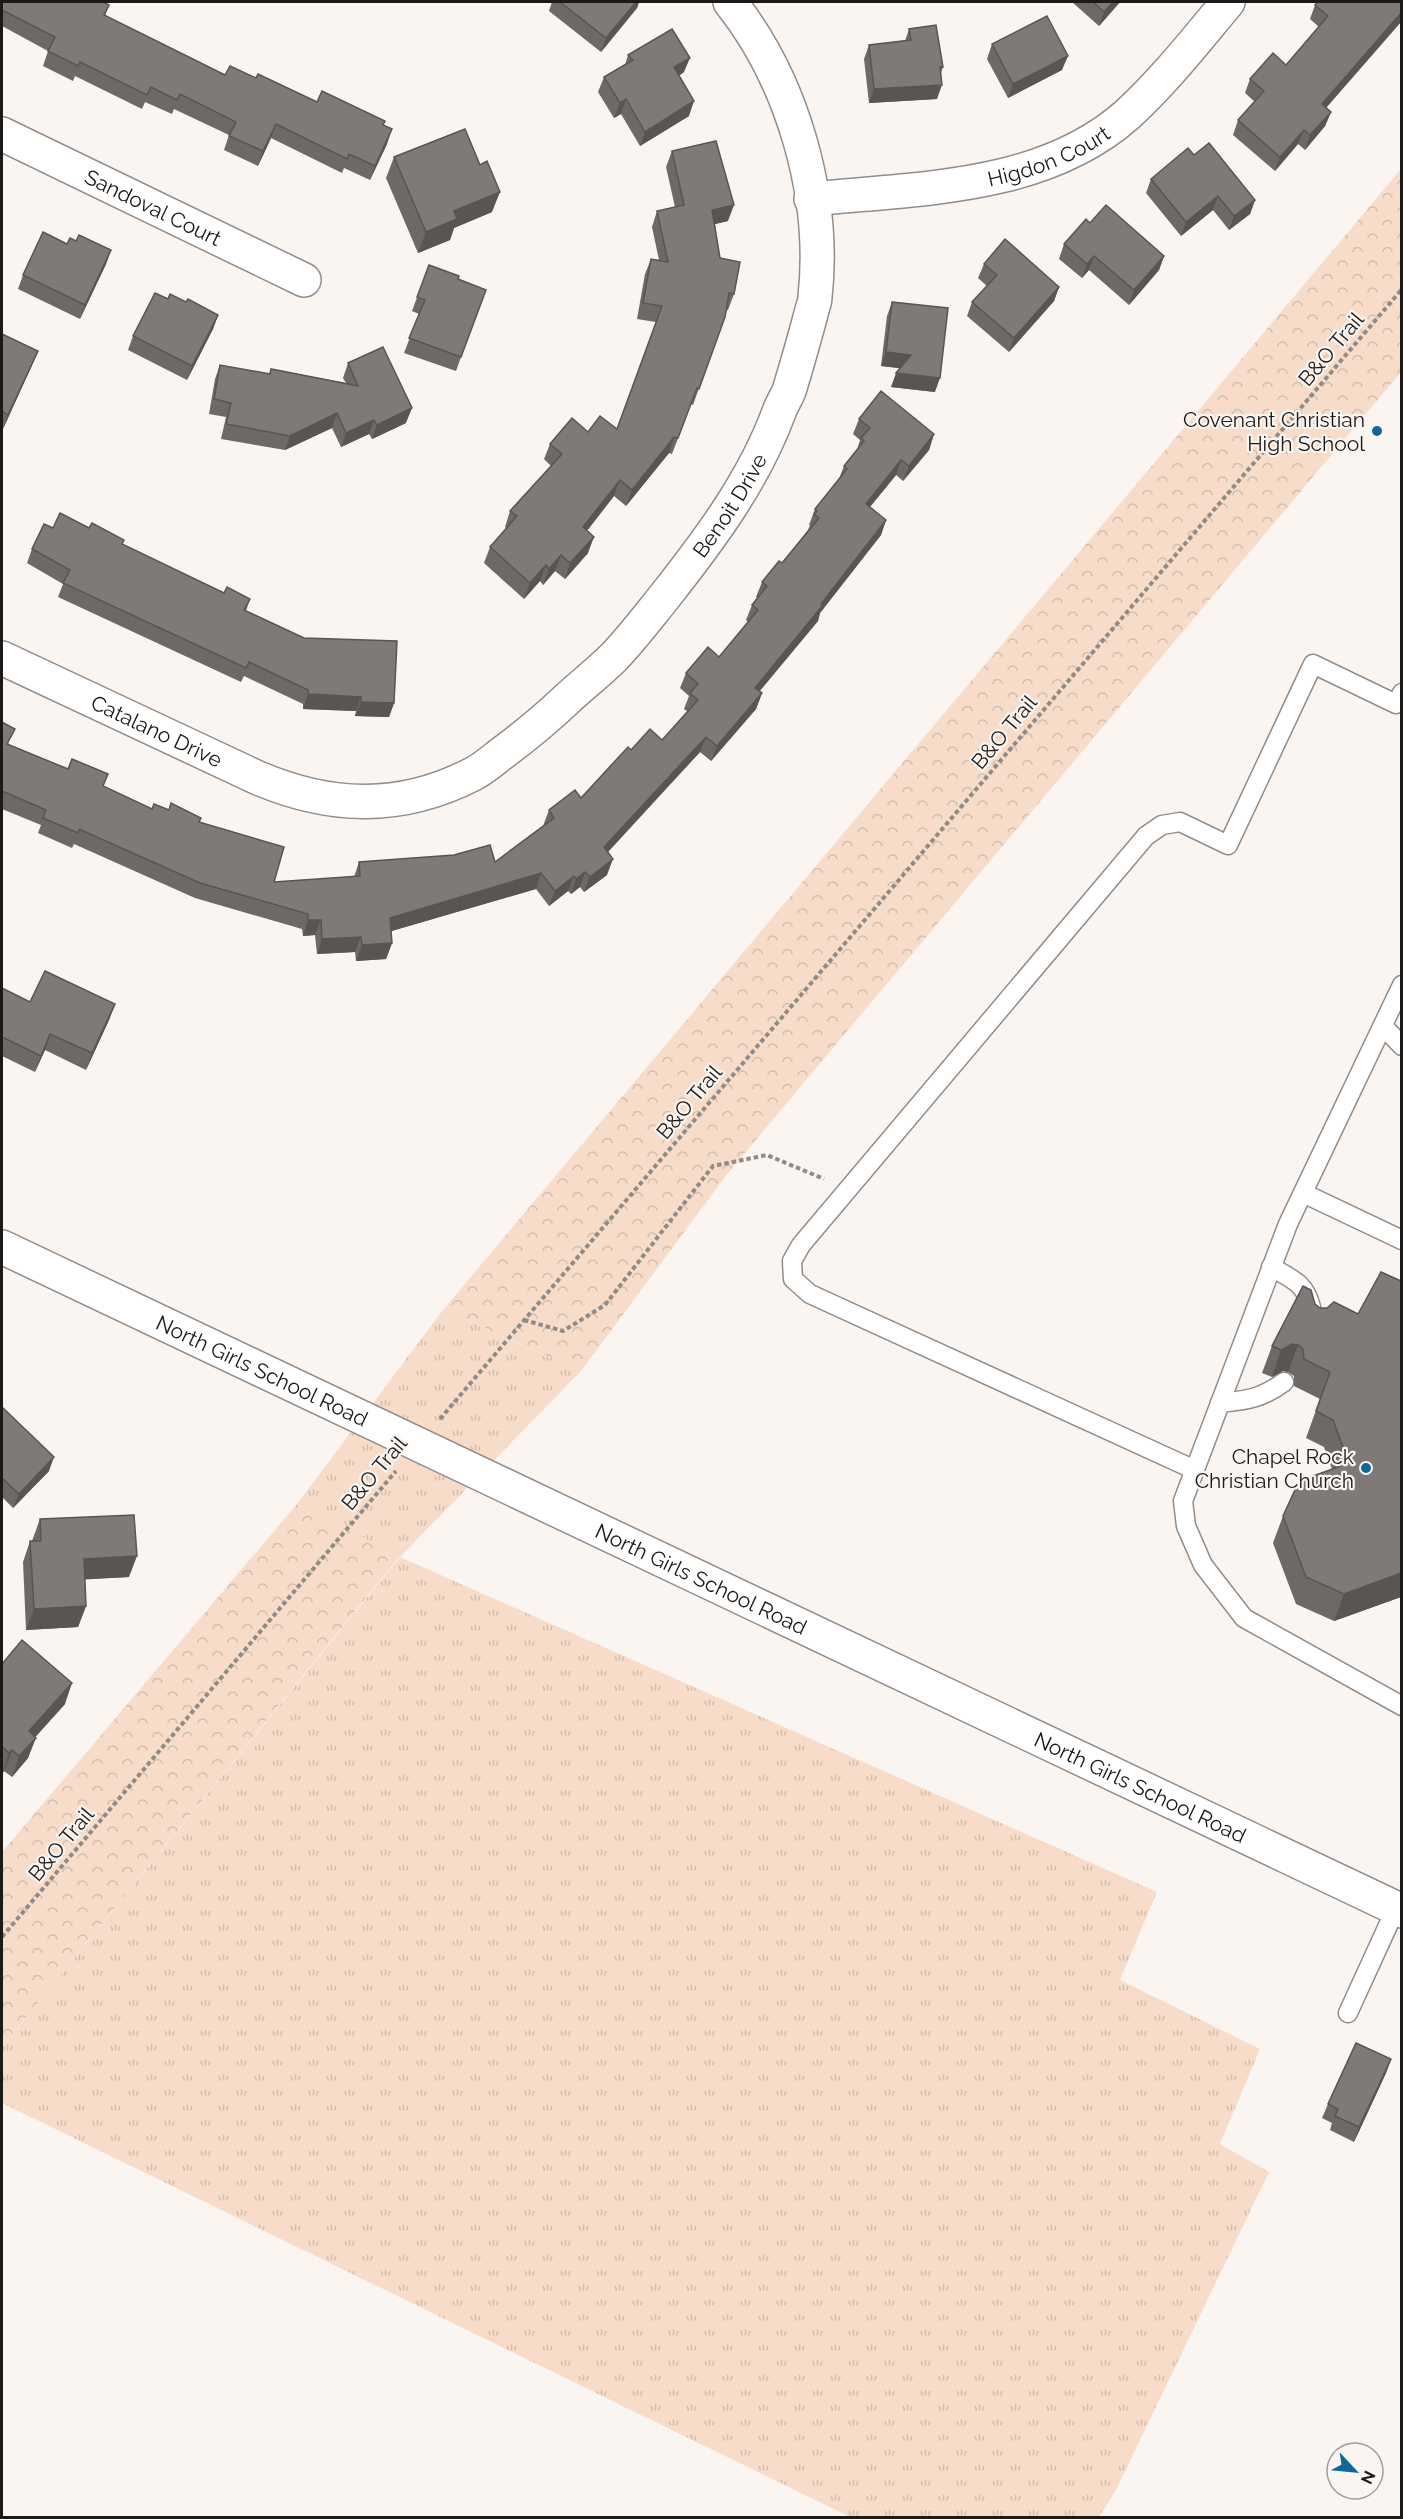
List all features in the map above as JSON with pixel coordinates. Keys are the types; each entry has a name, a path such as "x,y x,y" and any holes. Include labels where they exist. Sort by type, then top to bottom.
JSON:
{"street":[{"name":"Benoit Drive","path":"313,797 362,802 406,798 475,774 523,738 615,656 655,609 726,514 753,470 787,395 815,300 816,234 811,183 785,99 757,41 730,2"},
{"name":"Higdon Court","path":"811,199 978,181 1026,170 1065,155 1101,134 1127,115 1161,80 1228,2"},
{"name":"Sandoval Court","path":"2,135 304,280"},
{"name":"Catalano Drive","path":"2,658 258,778 281,788 313,797"},
{"name":"North Girls School Road","path":"2,1247 1399,1909"}],"lane":[{"path":"1195,1470 810,1294 793,1279 792,1260 801,1245 1146,836 1162,825 1180,822 1228,844 1312,664 1396,704 1401,693"},
{"path":"1401,986 1302,1193 1271,1267 1183,1501 1186,1526 1203,1565 1244,1618 1401,1706"},
{"path":"1383,1026 1401,1046"},
{"path":"1302,1193 1401,1240"},
{"path":"1271,1267 1296,1281 1306,1290 1314,1324"},
{"path":"1220,1403 1254,1399 1269,1393 1284,1382"},
{"path":"1348,2013 1399,1909"}],"path":[{"name":"B&O Trail","path":"2,1937 1401,289"},
{"path":"524,1320 563,1331 605,1305 712,1166 767,1155 832,1182"}],"green space":[{"path":"1401,169 1401,372 728,1173 581,1371 443,1310"},
{"path":"443,1310 581,1371 400,1557 297,1504"},
{"path":"297,1504 400,1556 2,2047 2,1852"},
{"path":"400,1557 1157,1892 1120,1980 1260,2049 1220,2144 1269,2172 1116,2490 1099,2517 850,2517 2,2103 2,2047"}],"building":[{"path":"2,2 103,2 109,5 104,15 225,75 230,66 256,78 258,74 317,102 322,91 385,121 383,125 392,129 375,166 349,154 347,159 276,124 263,151 229,136 236,122 180,94 177,100 151,87 147,95 80,62 78,66 48,51 55,37 2,10"},
{"path":"560,2 636,2 606,38"},
{"path":"1093,2 1113,2 1104,12"},
{"path":"1318,2 1401,2 1401,13 1322,104 1331,112 1310,135 1304,130 1280,157 1238,120 1264,91 1250,79 1273,53 1286,65 1328,16 1315,5"},
{"path":"1047,16 1068,56 1013,84 992,44"},
{"path":"936,25 943,67 940,67 942,85 874,89 869,45 911,40 909,29"},
{"path":"672,29 690,58 674,67 694,101 645,132 626,99 620,103 604,77 633,60 628,55"},
{"path":"465,129 480,165 487,161 500,192 454,211 457,219 426,232 394,157"},
{"path":"716,141 734,205 712,210 720,258 740,262 734,294 729,293 725,317 699,389 697,388 678,438 674,437 632,490 620,480 583,527 594,537 570,563 561,555 549,569 546,565 530,583 490,547 517,516 510,511 562,454 550,444 572,418 588,432 600,416 617,429 662,306 643,303 651,259 668,262 657,211 684,205 672,151"},
{"path":"1209,143 1255,200 1234,216 1218,196 1186,222 1151,179 1188,148 1194,155"},
{"path":"1106,205 1164,256 1134,290 1094,256 1087,264 1064,244 1086,219 1090,223"},
{"path":"43,232 67,244 70,238 76,241 79,235 111,250 85,305 23,275"},
{"path":"1005,239 1059,287 1014,338 972,302 997,275 984,264"},
{"path":"429,265 459,276 458,279 486,290 461,357 409,338 425,300 417,297"},
{"path":"155,293 168,299 170,294 186,302 188,299 218,315 192,366 133,336"},
{"path":"892,302 948,308 940,378 896,373 911,355 886,352"},
{"path":"2,334 38,351 8,415 2,411"},
{"path":"383,347 412,408 377,425 374,420 346,433 337,413 290,436 226,424 231,403 214,399 220,365 270,374 271,369 358,386 348,363"},
{"path":"881,391 934,434 909,466 901,460 866,504 886,520 821,604 823,605 755,688 762,693 717,746 706,737 604,847 613,859 590,877 585,872 576,879 574,876 555,891 541,873 390,918 392,943 362,945 361,937 322,939 321,920 308,920 308,914 200,883 79,829 78,833 43,818 46,810 2,791 2,722 15,729 7,744 68,769 72,759 108,774 103,786 152,809 154,804 169,810 171,803 201,818 199,822 284,847 274,882 360,876 359,862 454,855 490,845 495,862 554,818 549,810 575,790 581,798 628,747 631,750 650,729 662,740 698,700 690,693 698,684 686,673 708,647 719,657 758,610 752,605 767,586 762,582 779,561 782,563 819,518 814,514 817,511 815,509 847,469 844,466 864,441 861,438 870,428 859,419"},
{"path":"60,513 89,528 92,523 124,540 122,544 224,593 227,587 250,599 244,610 304,638 397,641 394,703 361,702 361,697 308,694 308,690 249,662 246,668 63,583 70,570 32,549 44,524 53,528"},
{"path":"45,971 115,1004 92,1053 50,1034 41,1056 2,1037 2,988 30,1002"},
{"name":"Chapel Rock Christian Church","path":"1381,1272 1401,1281 1401,1573 1344,1594 1306,1577 1283,1516 1299,1481 1349,1463 1333,1420 1316,1411 1330,1372 1304,1359 1303,1349 1298,1345 1292,1344 1281,1350 1272,1346 1303,1286 1311,1290 1315,1304 1320,1308 1327,1308 1334,1302 1358,1314"},
{"path":"2,1407 54,1457 19,1494 2,1478"},
{"path":"134,1515 137,1556 84,1559 86,1606 34,1609 30,1541 41,1541 40,1519"},
{"path":"22,1640 72,1683 29,1731 36,1738 19,1756 12,1750 9,1753 2,1747 2,1664"},
{"path":"1356,2043 1391,2059 1359,2127 1335,2116 1338,2109 1328,2104"}],"place":[{"name":"Covenant Christian High School","path":"1377,431"},
{"name":"Chapel Rock Christian Church","path":"1366,1468"}]}
